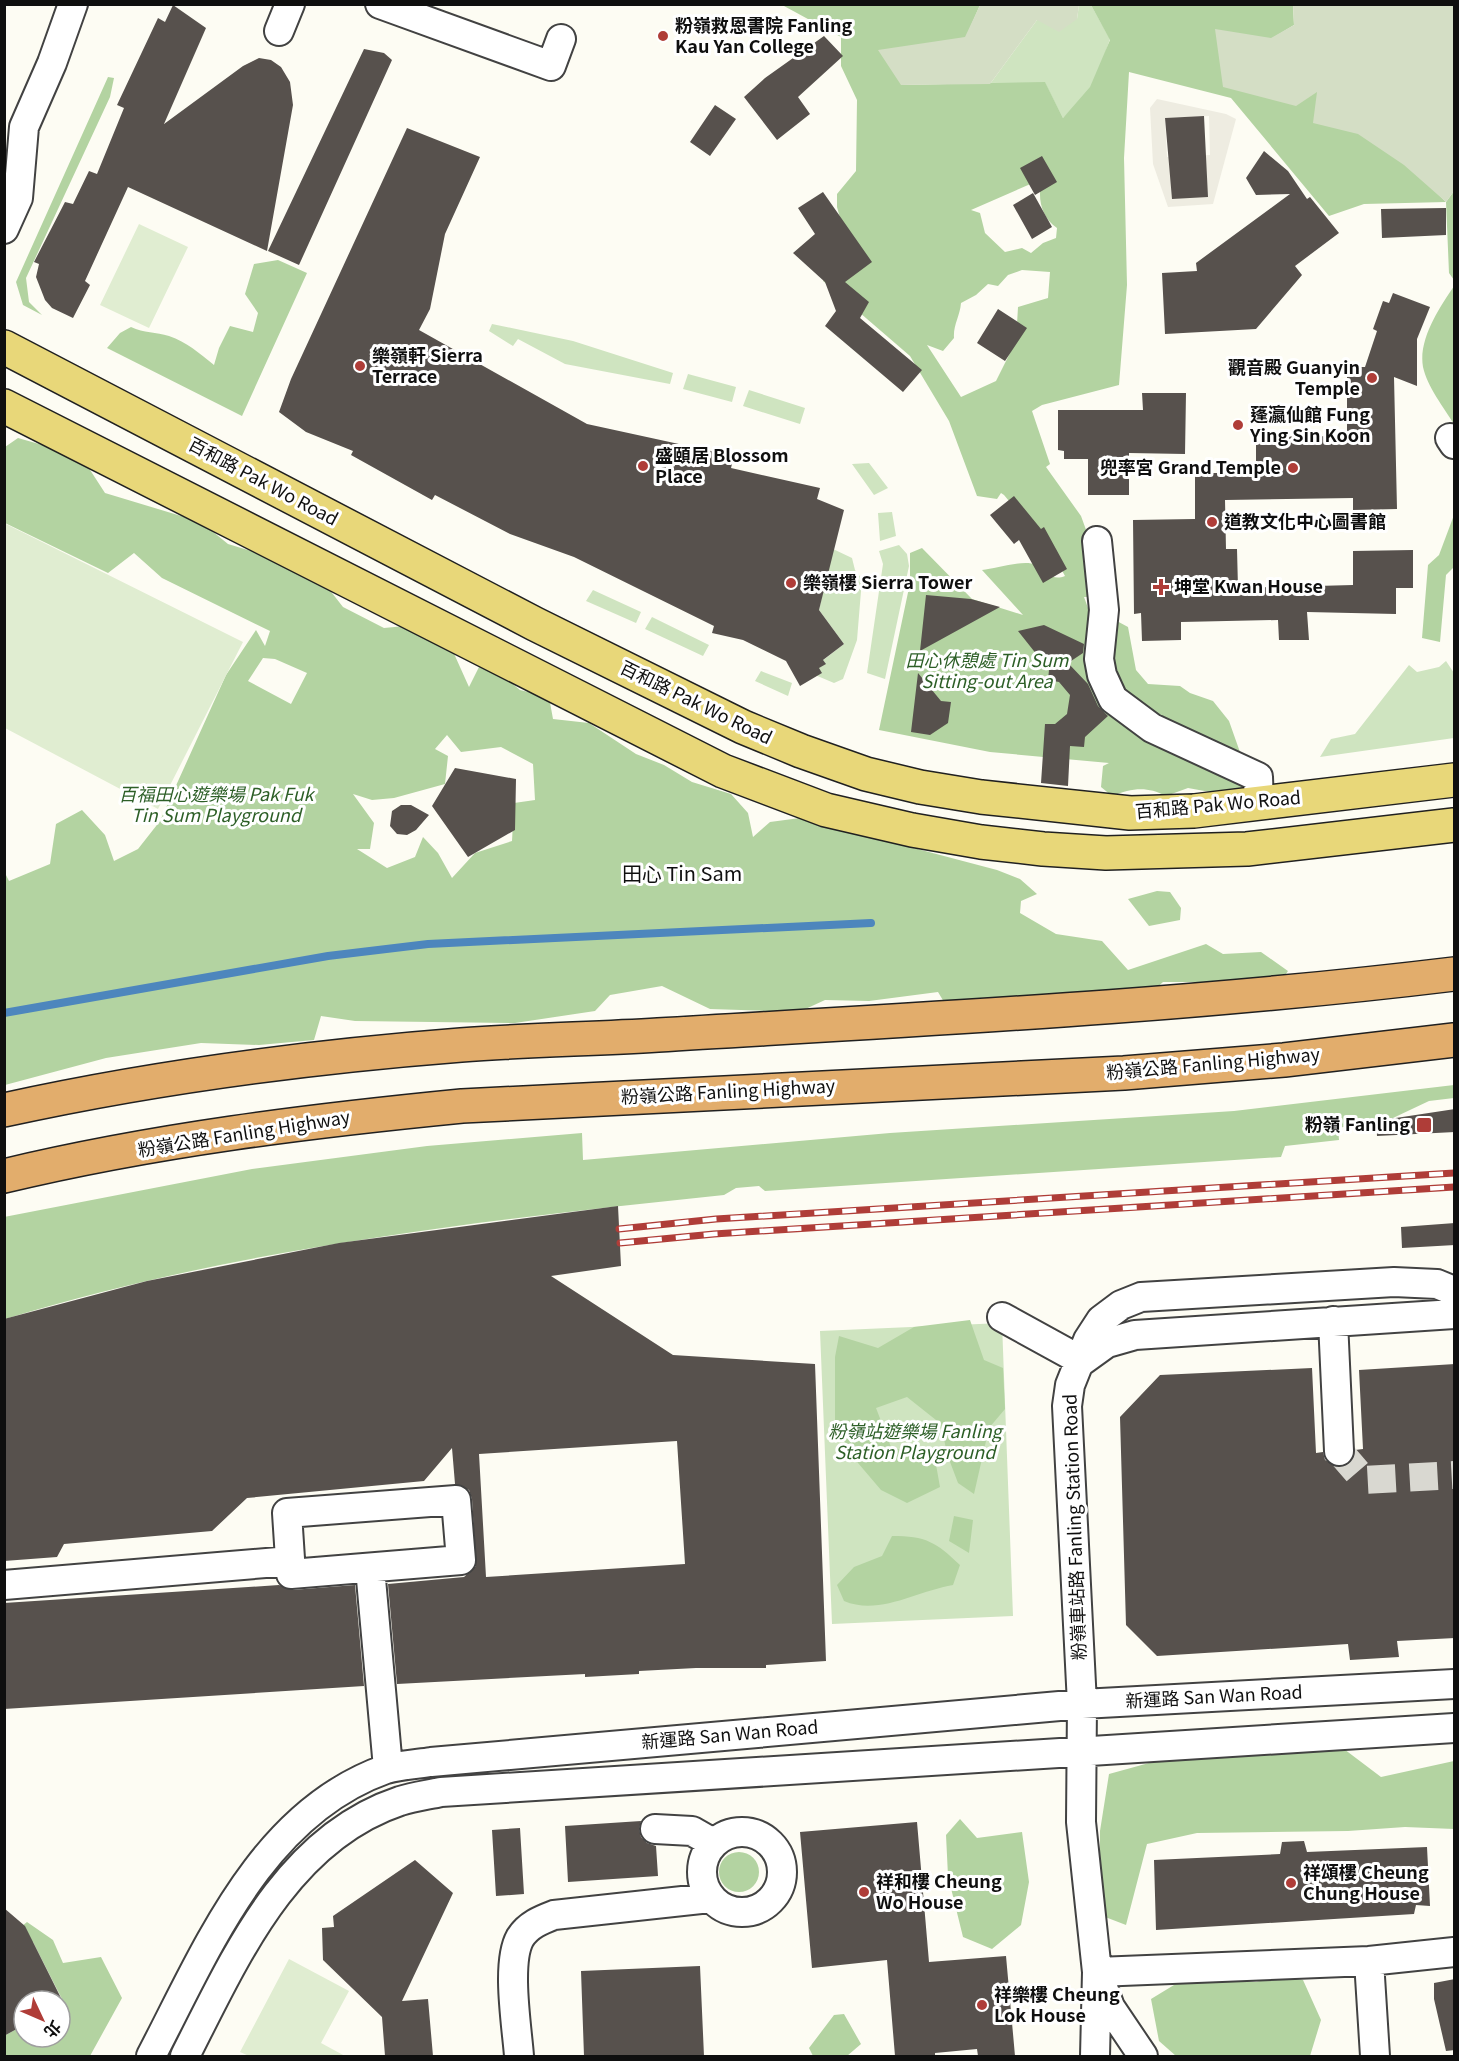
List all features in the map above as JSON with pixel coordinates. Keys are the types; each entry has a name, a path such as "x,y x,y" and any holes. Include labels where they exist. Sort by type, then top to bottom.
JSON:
{"highway":[{"path":"4,1110 71,1096 325,1058 464,1045 979,1015 1276,993 1455,974"},
{"name":"粉嶺公路 Fanling Highway","path":"4,1176 248,1131 450,1107 1124,1072 1284,1060 1455,1040"}],"main road":[{"name":"百和路 Pak Wo Road","path":"4,347 535,624 743,727 801,752 866,774 920,787 981,797 1130,813 1194,811 1455,780"},
{"path":"4,406 714,767 826,810 981,842 1106,853 1247,849 1455,825"}],"street":[{"path":"4,229 18,198 24,128 52,63 73,4"},
{"path":"279,31 290,4"},
{"path":"380,4 552,66 561,39"},
{"path":"4,148 24,128"},
{"path":"1097,541 1104,610 1099,659 1102,675 1113,699 1152,728 1258,777 1259,803"},
{"path":"1002,1317 1082,1361 1088,1340 1101,1320 1121,1305 1141,1297 1394,1282 1437,1284 1455,1291"},
{"name":"粉嶺車站路 Fanling Station Road","path":"1097,1972 1081,1822 1082,1704 1067,1406 1070,1385 1082,1361 1107,1343 1135,1335 1455,1314"},
{"path":"1333,1321 1339,1451"},
{"path":"456,1500 461,1560 291,1574 290,1561 286,1513 456,1500"},
{"path":"4,1585 290,1561"},
{"path":"370,1568 388,1768"},
{"name":"新運路 San Wan Road","path":"151,2056 216,1930 237,1895 259,1867 298,1824 319,1807 357,1782 388,1768 431,1762 1082,1704 1455,1684"},
{"name":"新運路 San Wan Road","path":"185,2056 253,1926 274,1897 320,1848 346,1828 402,1800 441,1792 1455,1728"},
{"path":"655,1829 692,1831 713,1844"},
{"path":"749,1832 772,1845 779,1855 782,1868 777,1893 757,1910 745,1913 732,1912 720,1907 710,1898 704,1888 702,1864 713,1844 730,1834 749,1832"},
{"path":"519,2056 514,1959 520,1939 535,1922 554,1915 710,1898"},
{"path":"1097,1972 1369,1961 1455,1952"},
{"path":"1369,1961 1375,2056"},
{"path":"1076,2056 1097,1972"},
{"path":"1095,2056 1097,1972"},
{"path":"1097,1972 1110,2007 1143,2056"}],"green space":[{"name":"田心休憩處 Tin Sum Sitting-out Area","path":"769,5 980,5 966,37 901,85 1045,82 1063,118 1090,87 1110,40 1091,5 1293,5 1294,25 1271,39 1241,34 1368,126 1446,202 1364,204 1329,216 1231,98 1129,72 1124,158 1127,285 1119,385 1042,405 1032,411 1050,464 1046,467 1081,516 1093,549 1096,597 1084,597 1100,641 1115,620 1128,627 1136,670 1148,684 1180,686 1190,693 1213,701 1229,721 1241,755 1239,780 1245,795 1232,796 1188,788 1166,796 1139,789 1112,796 1101,787 1103,766 1109,763 990,752 879,730 910,583 910,553 922,548 972,599 1023,615 982,570 1031,563 1052,576 1065,576 1053,554 1004,495 1001,493 997,499 977,496 949,421 910,356 823,281 847,243 837,207 837,194 856,171 857,100 841,66 841,37 784,6","holes":["1042,179 1040,200 1047,218 1057,228 1056,238 1043,243 1031,253 1022,248 1005,252 985,233 980,213 971,210","1022,270 1050,272 1048,298 1018,307 1016,341 996,381 961,397 927,345 943,351 954,338 961,303 976,295 988,284 998,286 1008,275"]},
{"path":"980,5 1079,5 1077,19 1059,32 1037,20 990,84 901,85 878,50 965,37"},
{"path":"1079,5 1091,5 1110,39 1092,91 1063,118 1045,83 990,84 1037,20 1077,19"},
{"path":"1293,5 1454,5 1454,191 1446,202 1404,165 1358,134 1313,123 1317,92 1296,106 1223,87 1215,29 1271,38 1294,25"},
{"path":"108,77 114,78 110,97 26,278 29,302 42,315 23,305 16,282"},
{"path":"1454,191 1454,280 1449,273 1446,202"},
{"path":"139,224 188,247 149,328 100,305"},
{"path":"278,260 307,273 242,416 107,348 120,333 131,327 182,341 214,365 219,348 230,326 253,332 258,313 245,294 254,264"},
{"path":"1454,286 1454,424 1428,382 1422,356 1431,324"},
{"path":"492,324 573,341 673,373 670,384 565,364 518,339 513,346 489,331"},
{"path":"688,374 736,387 732,402 683,389"},
{"path":"749,390 805,408 800,424 743,406"},
{"name":"百福田心遊樂場 Pak Fuk Tin Sum Playground","path":"18,438 81,456 105,493 201,522 228,544 281,560 325,584 343,607 384,628 405,626 451,647 469,687 479,667 504,677 520,690 549,697 553,719 589,723 636,754 664,765 692,782 731,794 748,813 753,837 770,822 800,818 997,870 1020,879 1037,894 1021,901 1020,913 1056,934 1102,941 1128,970 1206,944 1223,954 1261,952 1288,971 1277,987 1215,988 1192,982 1163,982 1151,993 947,1007 938,992 869,1001 825,1000 799,1012 710,1009 662,986 610,995 595,1011 515,1023 355,1021 321,1016 314,1040 259,1045 201,1043 106,1058 5,1085 4,871 9,881 50,864 56,824 82,810 105,835 114,861 138,849 160,821 226,675 256,630 265,646 270,631 162,578 134,553 108,573 5,523 5,447","holes":["263,658 275,659 307,673 291,704 248,681","447,735 461,752 501,747 533,764 535,800 514,803 512,841 475,853 452,878 438,853 423,837 415,857 387,868 357,849 370,849 374,823 353,794 372,800 394,798 445,784 448,756 435,749"]},
{"path":"869,463 888,488 874,495 852,464"},
{"path":"892,512 896,536 880,541 878,513"},
{"path":"1454,515 1454,567 1446,575 1440,642 1422,638 1428,565 1439,555"},
{"path":"4,523 243,642 158,809 5,728"},
{"path":"899,545 907,554 909,566 885,679 867,673 883,564 879,551"},
{"path":"833,549 852,558 855,570 862,579 857,640 843,679 834,683 808,672 844,644 819,610"},
{"path":"593,590 641,612 636,623 586,601"},
{"path":"652,617 709,645 703,656 645,629"},
{"path":"1446,661 1454,673 1454,738 1320,757 1331,739 1355,734 1409,665 1417,672 1439,667"},
{"path":"761,671 792,683 788,696 755,681"},
{"path":"1157,891 1170,892 1181,908 1180,920 1149,926 1128,899"},
{"path":"1454,1085 1454,1098 1429,1101 1393,1118 1338,1128 1339,1140 1285,1146 1281,1157 765,1191 759,1186 736,1188 724,1195 452,1226 271,1255 93,1294 5,1319 4,1217 252,1169 427,1146 582,1133 583,1160 890,1133 1234,1111"},
{"path":"970,1320 984,1360 1003,1368 1005,1409 989,1428 974,1494 958,1483 947,1454 941,1424 907,1397 876,1408 891,1447 935,1459 940,1487 907,1503 881,1490 858,1463 835,1427 835,1357 839,1336 878,1348 914,1327"},
{"name":"粉嶺站遊樂場 Fanling Station Playground","path":"1002,1323 1013,1616 832,1624 820,1331"},
{"path":"954,1516 973,1520 969,1553 949,1541"},
{"path":"892,1536 922,1539 944,1551 960,1565 953,1585 898,1601 871,1606 844,1601 837,1585 854,1567 882,1556"},
{"path":"1340,1746 1381,1777 1454,1761 1454,1829 1405,1827 1348,1831 1197,1833 1147,1844 1126,1925 1100,1915 1100,1831 1109,1774 1178,1755"},
{"path":"960,1819 977,1838 1022,1832 1029,1882 1021,1925 992,1949 963,1937 948,1876 946,1835"},
{"path":"739,1852 753,1858 759,1872 753,1886 739,1892 725,1886 719,1872 725,1858"},
{"path":"27,1922 53,1940 63,1963 101,1957 122,1998 90,2056 5,2056 4,2036 12,2032 12,2049 72,2049 72,1989 57,1989 33,1942 20,1943 16,1931"},
{"path":"289,1959 349,1991 321,2043 345,2056 249,2056 240,2052"},
{"path":"1197,1971 1213,1980 1256,1982 1277,1976 1303,1980 1321,2020 1310,2056 1176,2056 1159,2041 1151,1999"},
{"path":"844,2014 861,2044 847,2056 813,2056 809,2048 834,2015"}],"shaded area":[{"path":"1157,99 1226,114 1236,119 1213,204 1168,207 1153,164 1150,108","holes":["1209,116 1210,155 1167,157 1165,118"]}],"building":[{"path":"173,5 206,28 164,124 243,66 259,58 271,60 281,67 290,82 293,105 267,251 128,187 85,281 90,285 73,318 52,308 45,300 36,277 39,264 34,262 65,202 73,204 89,171 97,174 124,108 117,105 158,18 165,22"},
{"path":"824,36 843,56 798,97 810,114 777,140 744,97 765,78"},
{"path":"364,49 384,53 392,60 299,265 268,251"},
{"path":"715,105 736,119 710,156 690,142"},
{"path":"1204,116 1208,197 1172,199 1165,118"},
{"path":"407,128 480,157 445,234 430,309 419,330 587,424 734,456 731,468 820,488 817,499 844,510 819,610 844,644 823,660 826,664 819,668 822,673 800,686 786,661 743,640 712,633 714,626 574,557 510,534 435,495 432,500 351,455 353,451 306,432 279,412 291,379"},
{"path":"1264,151 1288,171 1307,199 1310,197 1339,233 1295,266 1302,275 1256,329 1165,334 1162,273 1197,271 1196,263 1290,194 1256,195 1246,178"},
{"path":"1042,156 1057,182 1035,195 1020,168"},
{"path":"823,192 872,262 845,282 869,302 860,318 922,370 903,392 825,326 836,311 825,282 793,253 815,234 798,208"},
{"path":"1033,193 1052,227 1032,239 1013,205"},
{"path":"1446,208 1446,235 1382,238 1381,209"},
{"path":"1393,293 1430,307 1417,339 1417,386 1394,377 1397,509 1353,510 1353,498 1225,500 1226,549 1237,549 1238,588 1353,585 1353,551 1413,550 1413,588 1396,588 1396,614 1307,612 1309,640 1279,640 1278,620 1181,622 1181,640 1142,641 1141,613 1134,614 1133,520 1195,519 1195,473 1256,473 1256,437 1347,436 1347,367 1365,367 1377,331 1373,329 1383,301 1389,303"},
{"path":"998,309 1027,328 1005,361 977,343"},
{"path":"1142,393 1186,393 1185,454 1129,453 1129,495 1088,495 1088,459 1064,459 1064,451 1058,450 1058,410 1143,410"},
{"path":"1014,496 1041,529 1044,527 1067,569 1043,583 1019,540 1014,544 990,515"},
{"path":"926,595 971,599 1000,607 920,651"},
{"path":"1044,625 1084,644 1083,653 1068,663 1088,684 1098,706 1108,716 1085,737 1084,747 1070,746 1068,786 1041,783 1045,724 1055,724 1067,714 1070,695 1059,682 1048,680 1049,670 1018,631"},
{"path":"918,673 941,701 951,702 948,723 930,735 911,732"},
{"path":"455,768 516,779 515,830 468,857 432,806"},
{"path":"401,805 411,805 429,815 416,830 407,835 397,834 390,826 392,811"},
{"name":"粉嶺 Fanling","path":"1455,1109 1455,1132 1377,1136 1376,1121"},
{"path":"618,1206 621,1266 551,1276 673,1355 815,1364 826,1661 766,1665 766,1668 696,1668 585,1677 585,1674 397,1684 388,1584 464,1577 476,1566 472,1499 469,1490 455,1484 452,1448 424,1481 247,1498 212,1531 64,1544 57,1557 4,1561 4,1319 147,1281 339,1243","holes":["677,1441 685,1564 486,1577 479,1454"]},
{"path":"1455,1223 1455,1245 1402,1248 1401,1227"},
{"path":"1455,1364 1455,1638 1397,1641 1399,1657 1350,1660 1348,1644 1157,1656 1126,1625 1120,1417 1160,1375 1312,1368 1316,1453 1323,1452 1325,1460 1339,1467 1348,1465 1355,1450 1363,1449 1359,1370"},
{"path":"279,1585 292,1590 355,1585 364,1686 4,1709 4,1603"},
{"path":"641,1821 639,1829 641,1837 647,1843 656,1846 658,1876 568,1882 565,1826"},
{"path":"917,1822 929,1962 1006,1956 1015,2056 978,2056 977,2049 935,2053 935,2056 895,2056 887,1960 812,1968 800,1832"},
{"path":"520,1828 524,1894 496,1896 492,1830"},
{"name":"祥頌樓 Cheung Chung House","path":"1304,1841 1307,1852 1427,1847 1430,1906 1416,1905 1414,1914 1156,1930 1154,1860 1280,1854 1282,1842"},
{"path":"415,1860 453,1893 402,2001 428,1999 433,2056 385,2056 382,2017 323,1960 322,1928 334,1927 333,1916"},
{"path":"4,1908 25,1926 56,1989 12,1989 12,2032 4,2036"},
{"path":"700,1966 704,2056 584,2056 581,1971"},
{"path":"1455,1979 1455,2050 1446,2051 1434,1999 1434,1983"}],"waterway":[{"path":"4,1013 328,956 428,944 871,923"}],"tunnel":[{"path":"1339,1451 1364,1480 1454,1475"}],"railway":[{"path":"619,1229 716,1219 1454,1173"},
{"path":"620,1243 714,1234 1454,1187"}],"place":[{"name":"粉嶺救恩書院 Fanling Kau Yan College","path":"663,36"},
{"name":"樂嶺軒 Sierra Terrace","path":"360,366"},
{"name":"觀音殿 Guanyin Temple","path":"1372,378"},
{"name":"蓬瀛仙館 Fung Ying Sin Koon","path":"1238,425"},
{"name":"盛頤居 Blossom Place","path":"643,466"},
{"name":"兜率宮 Grand Temple","path":"1293,468"},
{"name":"道教文化中心圖書館","path":"1212,522"},
{"name":"樂嶺樓 Sierra Tower","path":"791,583"},
{"name":"坤堂 Kwan House","path":"1161,587"},
{"name":"粉嶺 Fanling","path":"1424,1125"},
{"name":"祥頌樓 Cheung Chung House","path":"1291,1883"},
{"name":"祥和樓 Cheung Wo House","path":"864,1892"},
{"name":"祥樂樓 Cheung Lok House","path":"982,2005"}],"district":[{"name":"田心 Tin Sam","path":"682,874"}]}
